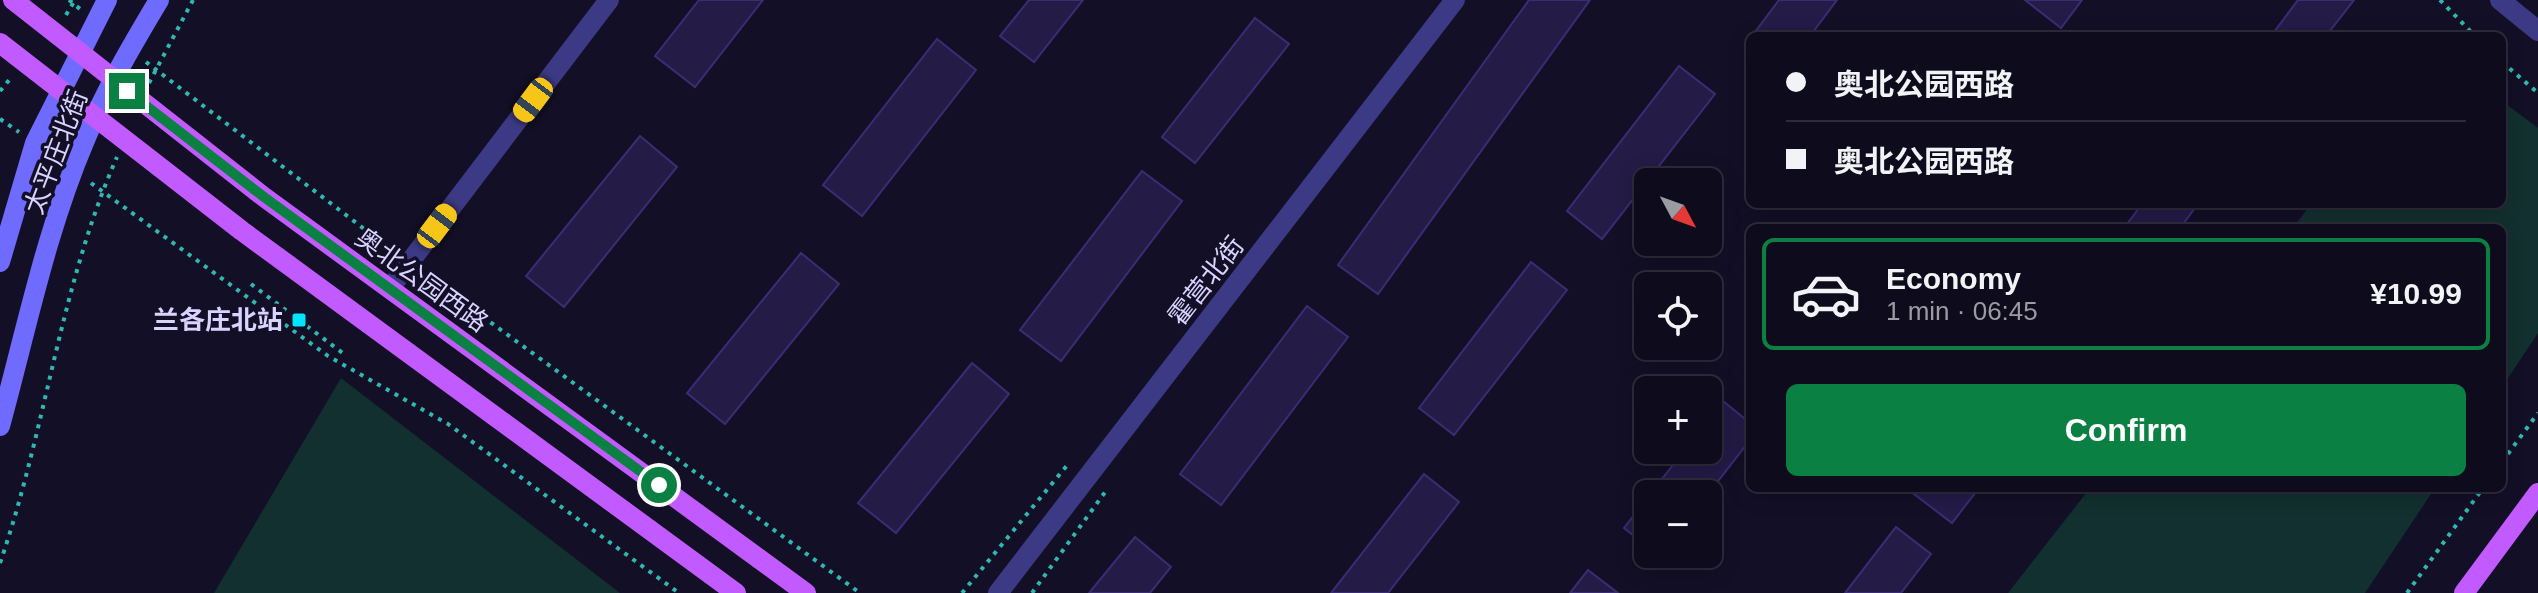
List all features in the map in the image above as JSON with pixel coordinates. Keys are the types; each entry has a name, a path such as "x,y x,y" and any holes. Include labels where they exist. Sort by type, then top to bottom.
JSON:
{"main road":[{"name":"奥北公园西路","path":"13,0 113,80 390,288 806,593"},
{"name":"太平庄北街","path":"0,262 30,158 59,89 107,0"},
{"name":"太平庄北街","path":"0,426 54,226 94,117 159,0"},
{"path":"0,43 242,231 736,593"},
{"path":"2464,593 2538,493"}],"street":[{"path":"390,288 609,0"},
{"name":"霍营北街","path":"998,593 1455,0"},
{"path":"2500,0 2538,31"}],"path":[{"path":"171,40 193,0"},
{"path":"2440,0 2471,32"},
{"path":"2506,65 2538,93"},
{"path":"185,93 409,262 860,593"},
{"path":"138,216 328,356 448,424 679,593"},
{"path":"0,563 23,493 86,240"},
{"path":"251,284 272,303 344,354"},
{"path":"2506,457 2538,413"},
{"path":"2407,593 2480,492"}],"green space":[{"path":"2506,104 2538,128 2538,333 2506,381 2506,224 2296,224 2308,208 2506,208"},
{"path":"341,378 620,593 214,593"},
{"path":"2087,492 2432,492 2365,593 2008,593"}],"building":[{"path":"699,0 763,0 695,87 655,56"},
{"path":"1029,0 1083,0 1034,62 1000,36"},
{"path":"1529,0 1590,0 1378,294 1338,265"},
{"path":"1779,0 1837,0 1813,32 1755,32"},
{"path":"2025,0 2082,0 2061,28"},
{"path":"2298,0 2354,0 2329,32 2274,32"},
{"path":"1255,18 1289,44 1195,163 1162,137"},
{"path":"937,39 976,70 862,216 823,185"},
{"path":"1679,66 1715,94 1657,168 1634,168 1634,198 1602,239 1567,211"},
{"path":"640,136 677,167 564,307 526,276"},
{"path":"1142,171 1182,201 1061,361 1020,330"},
{"path":"2139,208 2195,208 2183,224 2127,224"},
{"path":"801,253 839,284 725,424 687,393"},
{"path":"1531,262 1567,290 1454,435 1419,408"},
{"path":"1307,306 1348,337 1221,505 1180,474"},
{"path":"972,363 1009,394 896,533 858,503"},
{"path":"1723,401 1746,420 1746,445 1719,480 1661,480 1674,464 1722,464"},
{"path":"1424,474 1459,502 1388,593 1331,593"},
{"path":"1911,492 1976,492 1952,523"},
{"path":"1634,515 1634,536 1624,528"},
{"path":"1896,527 1931,554 1901,593 1845,593"},
{"path":"1135,537 1171,567 1150,593 1089,593"},
{"path":"1588,570 1618,593 1570,593"}],"place":[{"name":"兰各庄北站","path":"299,320"}],"route":[{"path":"127,91 264,197 659,485"}]}
